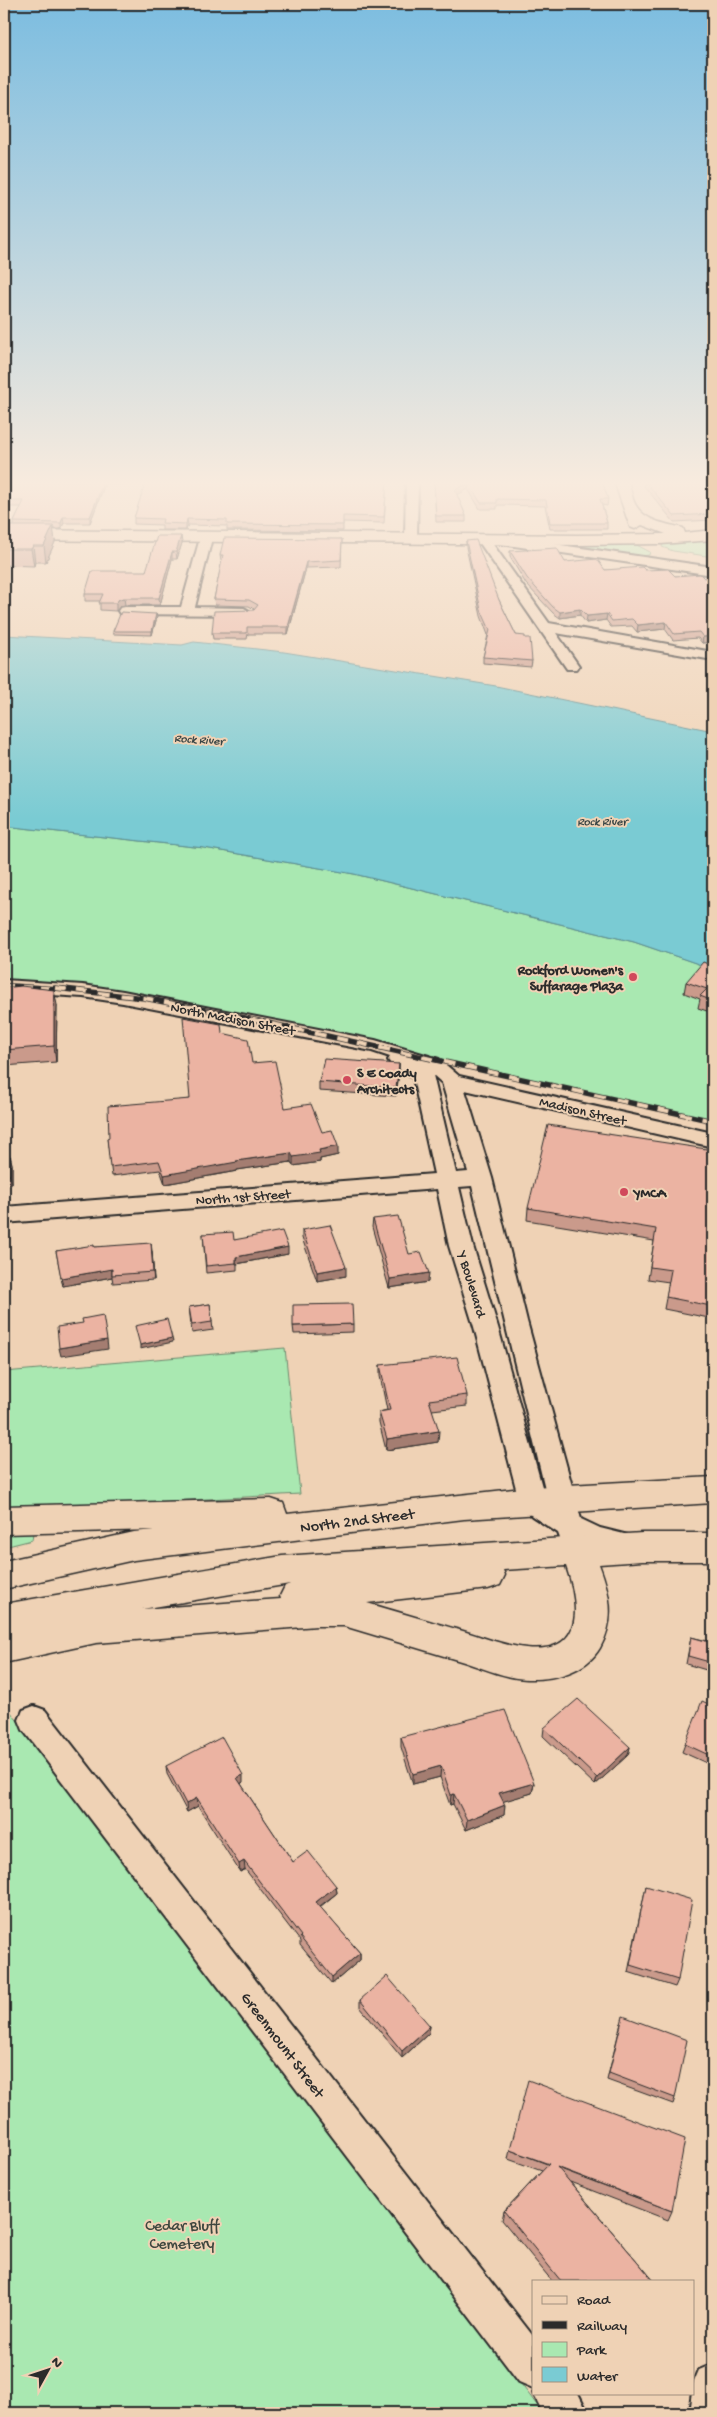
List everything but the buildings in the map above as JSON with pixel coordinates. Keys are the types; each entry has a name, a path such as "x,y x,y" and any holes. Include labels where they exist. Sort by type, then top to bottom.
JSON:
{"main road":[{"name":"North 2nd Street","path":"4,1619 282,1570 713,1490"},
{"name":"North 2nd Street","path":"4,1575 134,1546 464,1506 560,1519 642,1547 713,1547"},
{"path":"4,1520 135,1518 464,1506"},
{"path":"4,1648 175,1610 520,1571 560,1519 590,1588 593,1618 588,1634 576,1651 555,1662 537,1665 515,1662 344,1611 317,1611 98,1628"}],"street":[{"path":"187,612 192,594"},
{"path":"523,594 572,666"},
{"path":"125,611 249,612"},
{"path":"546,627 713,656"},
{"path":"555,640 713,668"},
{"name":"North Madison Street","path":"4,986 83,991 123,997 375,1046 432,1063 452,1081"},
{"name":"Y Boulevard","path":"375,1046 423,1075 446,1180 560,1519"},
{"path":"452,1081 481,1178 560,1519"},
{"name":"Madison Street","path":"452,1081 713,1140"},
{"name":"North 1st Street","path":"4,1214 481,1178"},
{"name":"Greenmount Street","path":"34,1720 532,2367"},
{"path":"709,2413 713,2384"},
{"path":"554,2394 568,2413"}],"green space":[{"path":"4,826 204,848 354,874 634,942 713,969 713,1121 375,1046 41,986 4,985"},
{"path":"285,1348 300,1494 4,1510 4,1372"},
{"path":"4,1533 33,1533 32,1540 4,1547"},
{"name":"Cedar Bluff Cemetery","path":"4,1703 543,2413 4,2413"}],"water":[{"name":"Rock River","path":"4,635 182,645 194,642 284,652 496,686 713,731 713,969 634,942 354,874 204,848 4,826"}],"railway":[{"path":"4,985 59,988"},
{"path":"59,988 68,989"},
{"path":"59,988 144,998 236,1016 713,1121"}],"place":[{"name":"Rockford Women's Suffarage Plaza","path":"633,977"},
{"name":"S E Coady Architects","path":"347,1080"},
{"name":"YMCA","path":"624,1192"}]}
